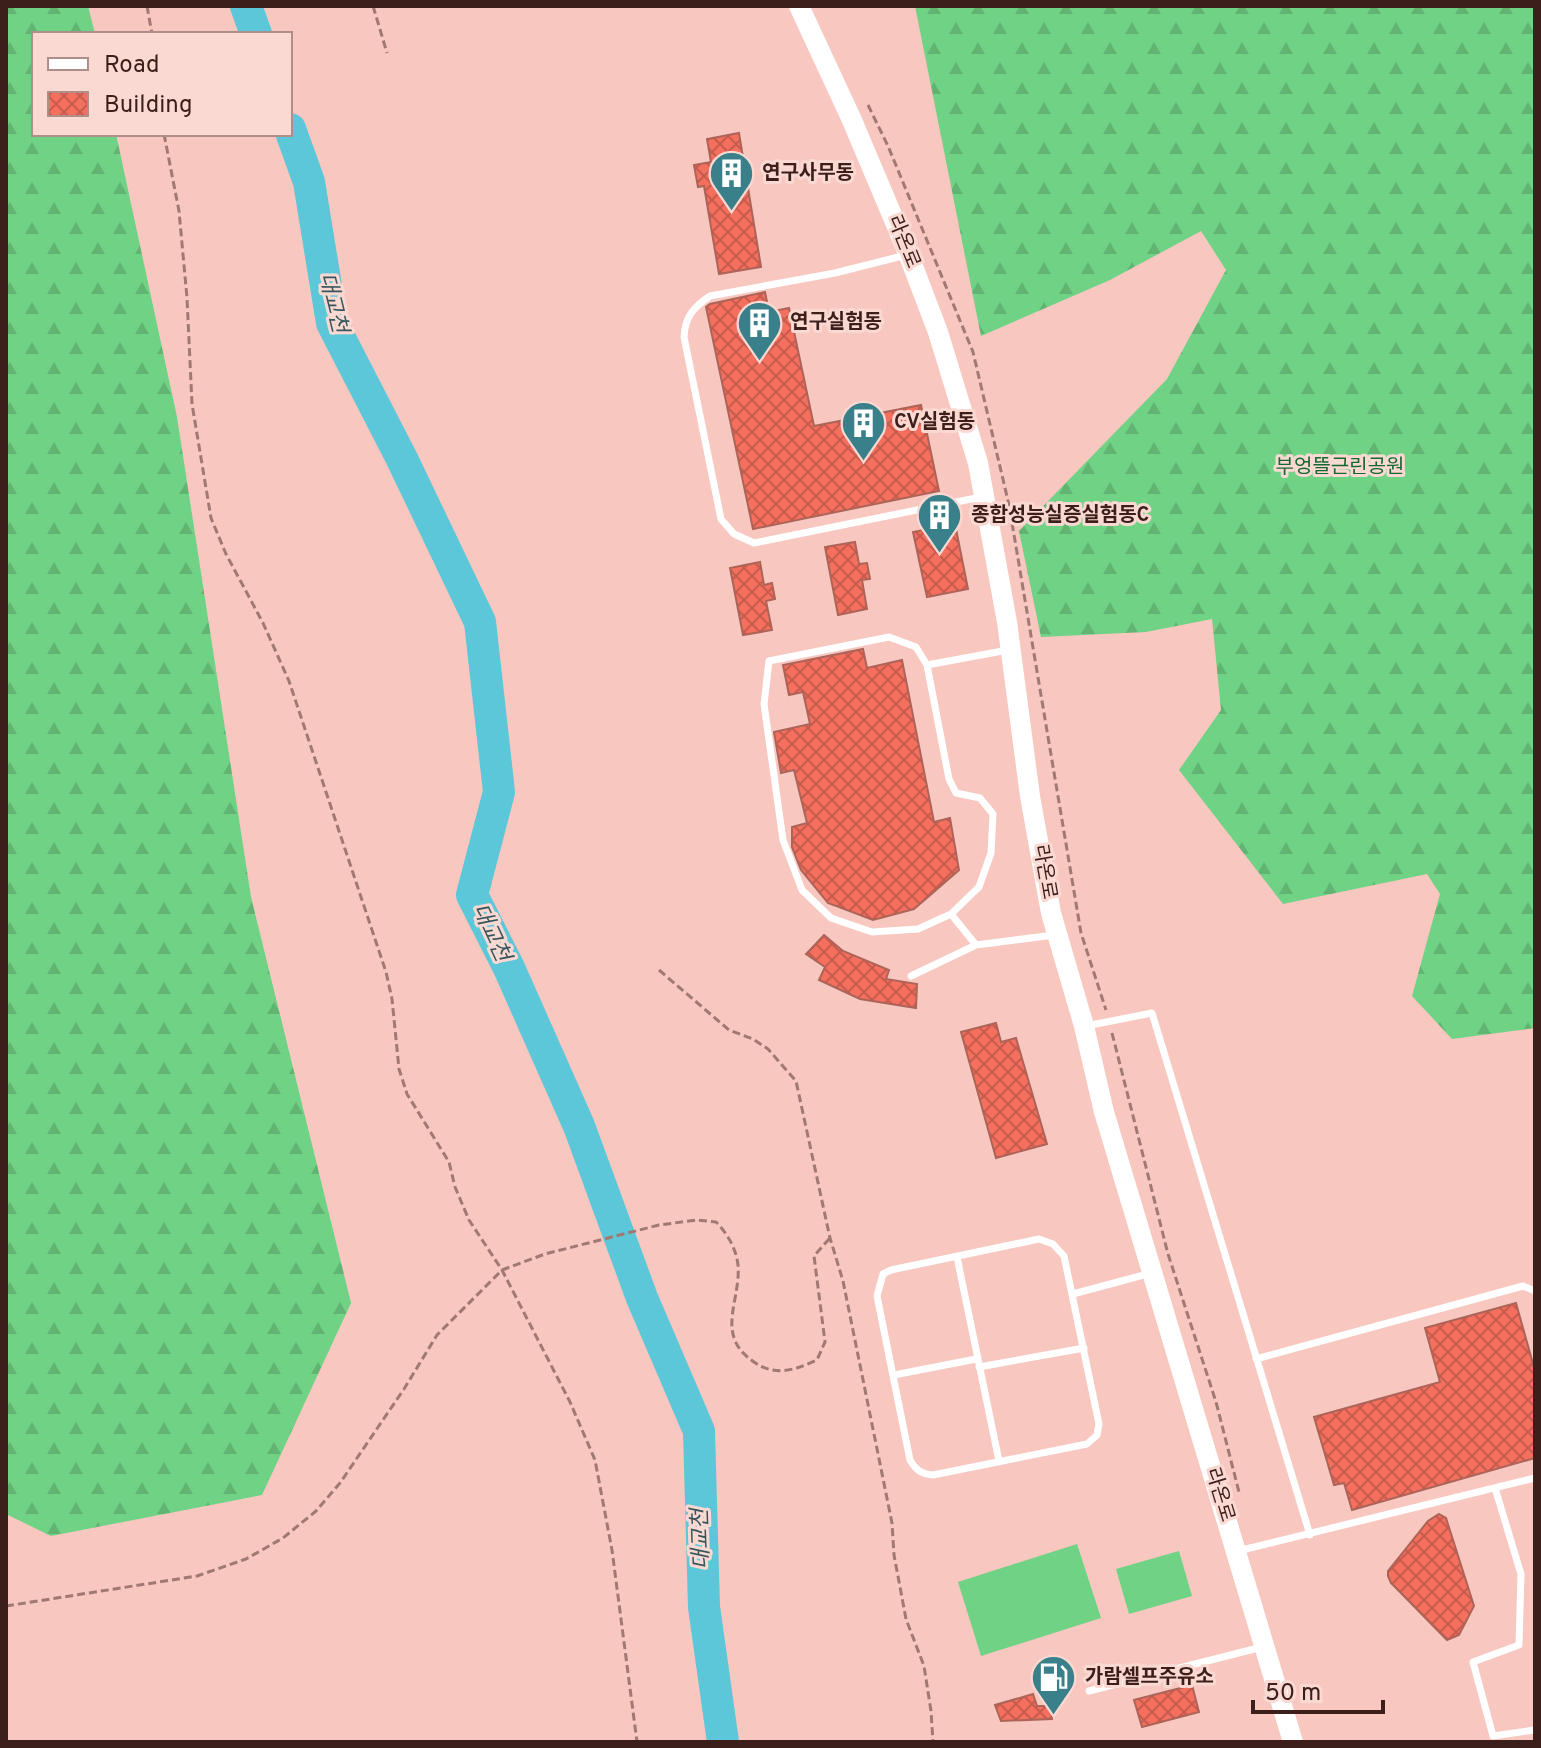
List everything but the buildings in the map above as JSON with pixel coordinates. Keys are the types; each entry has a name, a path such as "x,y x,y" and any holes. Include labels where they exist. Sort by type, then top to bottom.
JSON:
{"main road":[{"name":"라온로","path":"799,6 857,130 908,254 938,332 978,463 1010,650 1030,796 1056,934 1084,1026 1104,1112 1293,1742"}],"lane":[{"path":"908,254 835,273 710,296 695,307 685,322 684,337 721,519 734,534 754,543 984,496"},
{"path":"889,637 916,647 927,665 949,779 956,793 980,798 993,814 991,853 979,887 951,914 918,929 872,932 831,918 802,890 783,840 764,704 769,661 889,637"},
{"path":"927,665 1010,650"},
{"path":"951,914 976,945"},
{"path":"911,976 976,945 1056,934"},
{"path":"1084,1026 1152,1013 1310,1535"},
{"path":"1039,1239 1053,1244 1064,1256 1073,1294 1099,1424 1097,1435 1087,1444 933,1475 916,1469 910,1460 877,1296 883,1274 1039,1239"},
{"path":"957,1257 999,1461"},
{"path":"1073,1294 1153,1273"},
{"path":"1256,1359 1523,1286 1535,1291"},
{"path":"894,1375 1084,1348"},
{"path":"1236,1551 1535,1478"},
{"path":"1495,1488 1521,1574 1519,1645 1473,1662 1493,1736 1535,1730"},
{"path":"1089,1691 1264,1647"}],"path":[{"path":"147,6 152,32"},
{"path":"373,6 387,53"},
{"path":"868,105 973,352 1009,505 1081,933 1109,1021 1168,1254 1216,1402 1240,1493"},
{"path":"164,136 179,211 192,404 211,518 289,681 314,751 386,972 399,1069 407,1094 449,1162 455,1187 469,1220 502,1270 570,1402 595,1460 612,1550 637,1742"},
{"path":"659,970 729,1030 753,1039 768,1049 796,1081 830,1238 843,1281 892,1523 894,1555 906,1619 924,1666 933,1742"},
{"path":"6,1606 197,1576 246,1559 283,1538 316,1511 340,1483 437,1335 502,1270 556,1251 659,1225 697,1220 716,1222 728,1235 738,1265 731,1317 733,1338 742,1354 766,1371 794,1370 817,1360 825,1342 814,1256 830,1238"}],"green space":[{"path":"6,6 88,6 94,32 32,32 32,136 116,136 177,417 251,897 351,1303 262,1495 51,1536 6,1514"},
{"name":"부엉뜰근린공원","path":"915,6 1535,6 1535,1028 1452,1039 1412,996 1440,894 1427,874 1283,904 1179,770 1221,710 1212,619 1146,632 1041,637 1019,531 1167,379 1226,270 1201,231 1110,280 981,336"},
{"path":"1077,1544 1101,1618 981,1656 958,1582"},
{"path":"1179,1551 1192,1596 1129,1614 1116,1569"}],"waterway":[{"name":"대교천","path":"246,6 255,32"},
{"name":"대교천","path":"292,135 309,182 332,323 402,459 480,622 499,792 472,895 509,968 579,1126 642,1298 699,1431 704,1607 723,1742"}],"place":[{"name":"연구사무동","path":"731,213"},
{"name":"연구실험동","path":"759,362"},
{"name":"CV실험동","path":"863,462"},
{"name":"종합성능실증실험동C","path":"940,555"},
{"name":"가람셀프주유소","path":"1054,1717"}]}
